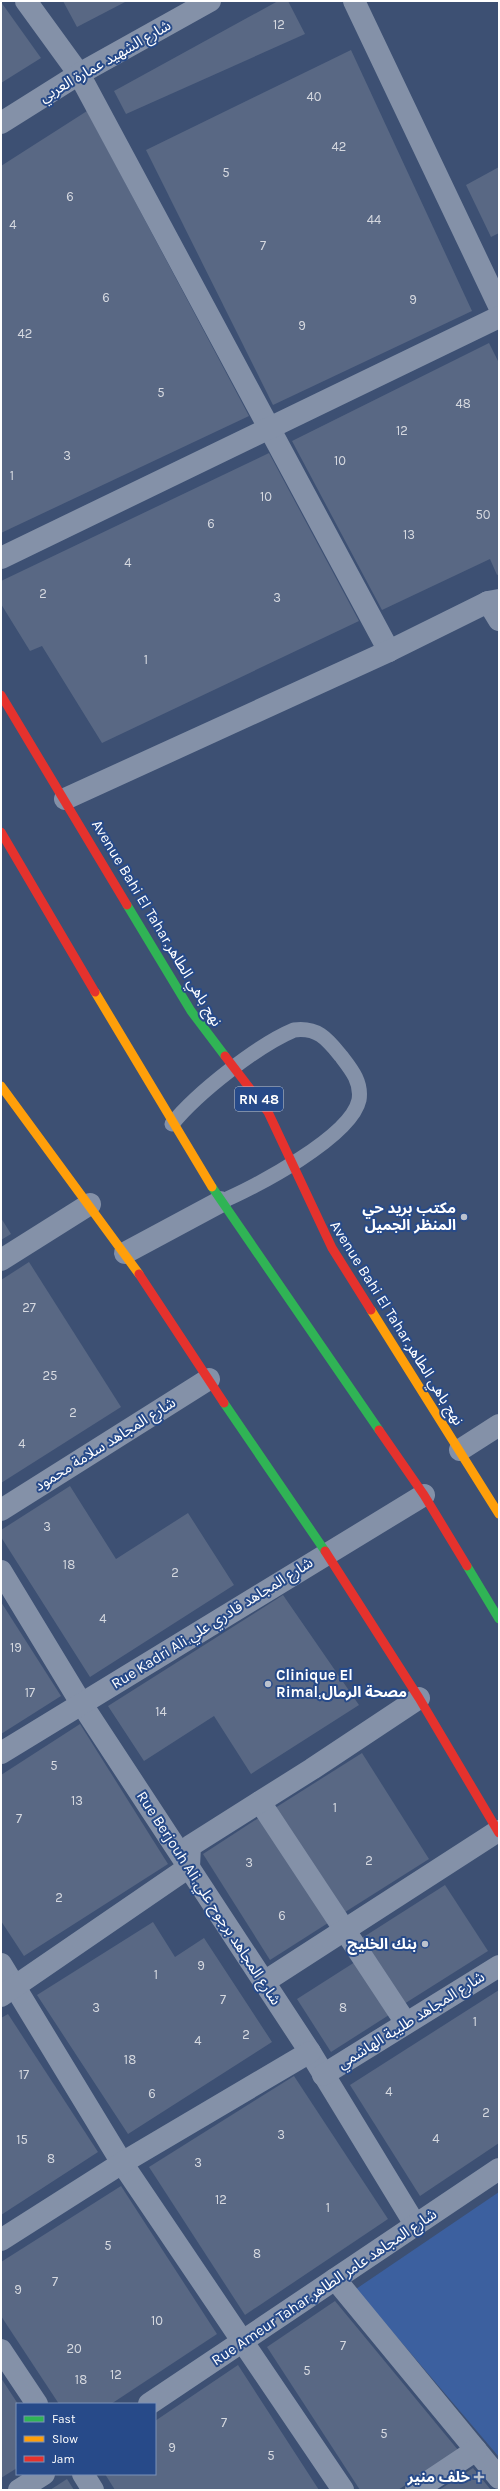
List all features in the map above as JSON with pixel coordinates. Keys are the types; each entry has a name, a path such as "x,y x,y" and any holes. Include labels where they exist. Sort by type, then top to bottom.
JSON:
{"main road":[{"name":"Avenue Bahi El Tahar,نهج باهي الطاهر","path":"1,695 65,799 191,1011 268,1112 294,1164 311,1206 332,1248 499,1514"},
{"path":"1,832 172,1124 220,1202 424,1495 499,1619"},
{"path":"1,1086 125,1253 284,1494 327,1552 419,1698 499,1832"}],"street":[{"path":"26,1 79,74 388,652"},
{"name":"شارع الشهيد عمارة العربي","path":"1,123 79,74 210,1"},
{"path":"354,1 499,306"},
{"path":"1,558 499,317"},
{"path":"65,799 388,652 495,607"},
{"path":"125,1253 220,1202"},
{"path":"1,1260 90,1204"},
{"name":"شارع المجاهد سلامة محمود","path":"1,1510 209,1379"},
{"path":"460,1450 499,1425"},
{"name":"Rue Kadri Ali,شارع المجاهد قادري علي","path":"1,1753 327,1552 424,1495"},
{"name":"Rue Berjouh Ali,شارع المجاهد برجوح علي","path":"1,1571 81,1703 310,2052 416,2226"},
{"path":"8,1991 189,1867 190,1846 419,1698"},
{"path":"260,1802 406,2023"},
{"path":"264,1982 499,1832"},
{"path":"1,1964 8,1991 241,2342 342,2490"},
{"name":"شارع المجاهد طليبة الهاشمي","path":"323,2074 499,1966"},
{"path":"1,2240 122,2163 310,2052"},
{"name":"Rue Ameur Tahar,شارع المجاهد عامر الطاهر","path":"150,2403 499,2169"},
{"path":"334,2279 499,2478"},
{"path":"1,2350 36,2403"},
{"path":"416,2490 476,2450"},
{"path":"20,2490 42,2475"},
{"path":"84,2475 93,2490"}],"lane":[{"path":"172,1124 196,1098 235,1068 286,1033 306,1028 317,1031 326,1037 356,1076 359,1098 350,1119 294,1164 258,1185 220,1202"}],"shaded area":[{"path":"499,2192 499,2457 356,2289"}],"building":[{"path":"63,1 127,1 77,27"},
{"path":"278,1 288,1 305,34 126,114 114,91"},
{"path":"1,2 41,58 1,83"},
{"path":"351,50 472,311 273,405 146,150"},
{"path":"87,111 249,416 1,533 1,166"},
{"path":"499,167 499,233 491,237 466,185"},
{"path":"489,343 499,363 499,574 497,575 490,559 382,610 292,441"},
{"path":"269,453 359,621 102,743 42,646 30,651 1,604 1,581"},
{"path":"1,1218 11,1234 1,1240"},
{"path":"29,1262 121,1407 1,1483 1,1280"},
{"path":"70,1486 116,1559 188,1513 234,1585 90,1677 1,1537 1,1530"},
{"name":"Clinique El Rimal,مصحة الرمال","path":"283,1595 359,1705 251,1774 214,1716 144,1761 108,1706"},
{"path":"1,1602 61,1696 1,1734"},
{"path":"80,1724 168,1864 24,1956 1,1921 1,1775"},
{"path":"362,1753 429,1859 342,1914 275,1808"},
{"path":"260,1817 328,1923 270,1960 203,1854"},
{"name":"بنك الخليج","path":"445,1885 488,1951 404,2004 362,1938"},
{"path":"153,1922 175,1957 204,1938 272,2042 128,2134 37,1995"},
{"path":"355,1962 389,2015 331,2052 297,1999"},
{"path":"499,1990 499,2143 420,2196 350,2085"},
{"path":"8,2014 98,2152 1,2215 1,2018"},
{"path":"294,2076 388,2219 245,2315 149,2167"},
{"path":"121,2186 217,2334 113,2403 58,2403 1,2316 1,2262"},
{"path":"335,2301 458,2450 398,2490 360,2490 267,2347"},
{"path":"238,2365 319,2490 115,2490 106,2475 156,2475 156,2420"},
{"path":"1,2378 17,2403 16,2403 16,2469 1,2478"},
{"path":"473,2468 491,2490 439,2490"},
{"path":"67,2479 74,2490 50,2490"}],"traffic: fast":[{"path":"127,905 191,1011 225,1056"},
{"path":"212,1187 379,1430"},
{"path":"224,1403 325,1551"},
{"path":"467,1566 499,1619"}],"traffic: slow":[{"path":"95,992 212,1187"},
{"path":"1,1086 139,1274"},
{"path":"371,1310 499,1514"}],"traffic: jam":[{"path":"1,695 127,905"},
{"path":"1,832 95,992"},
{"path":"225,1056 268,1112 332,1248 371,1310"},
{"path":"139,1274 224,1403"},
{"path":"379,1430 424,1495 467,1566"},
{"path":"325,1551 419,1698 499,1833"}],"place":[{"name":"مكتب بريد حي المنظر الجميل","path":"464,1217"},
{"name":"Clinique El Rimal,مصحة الرمال","path":"268,1684"},
{"name":"بنك الخليج","path":"425,1944"},
{"name":"خلف منير","path":"479,2477"}]}
